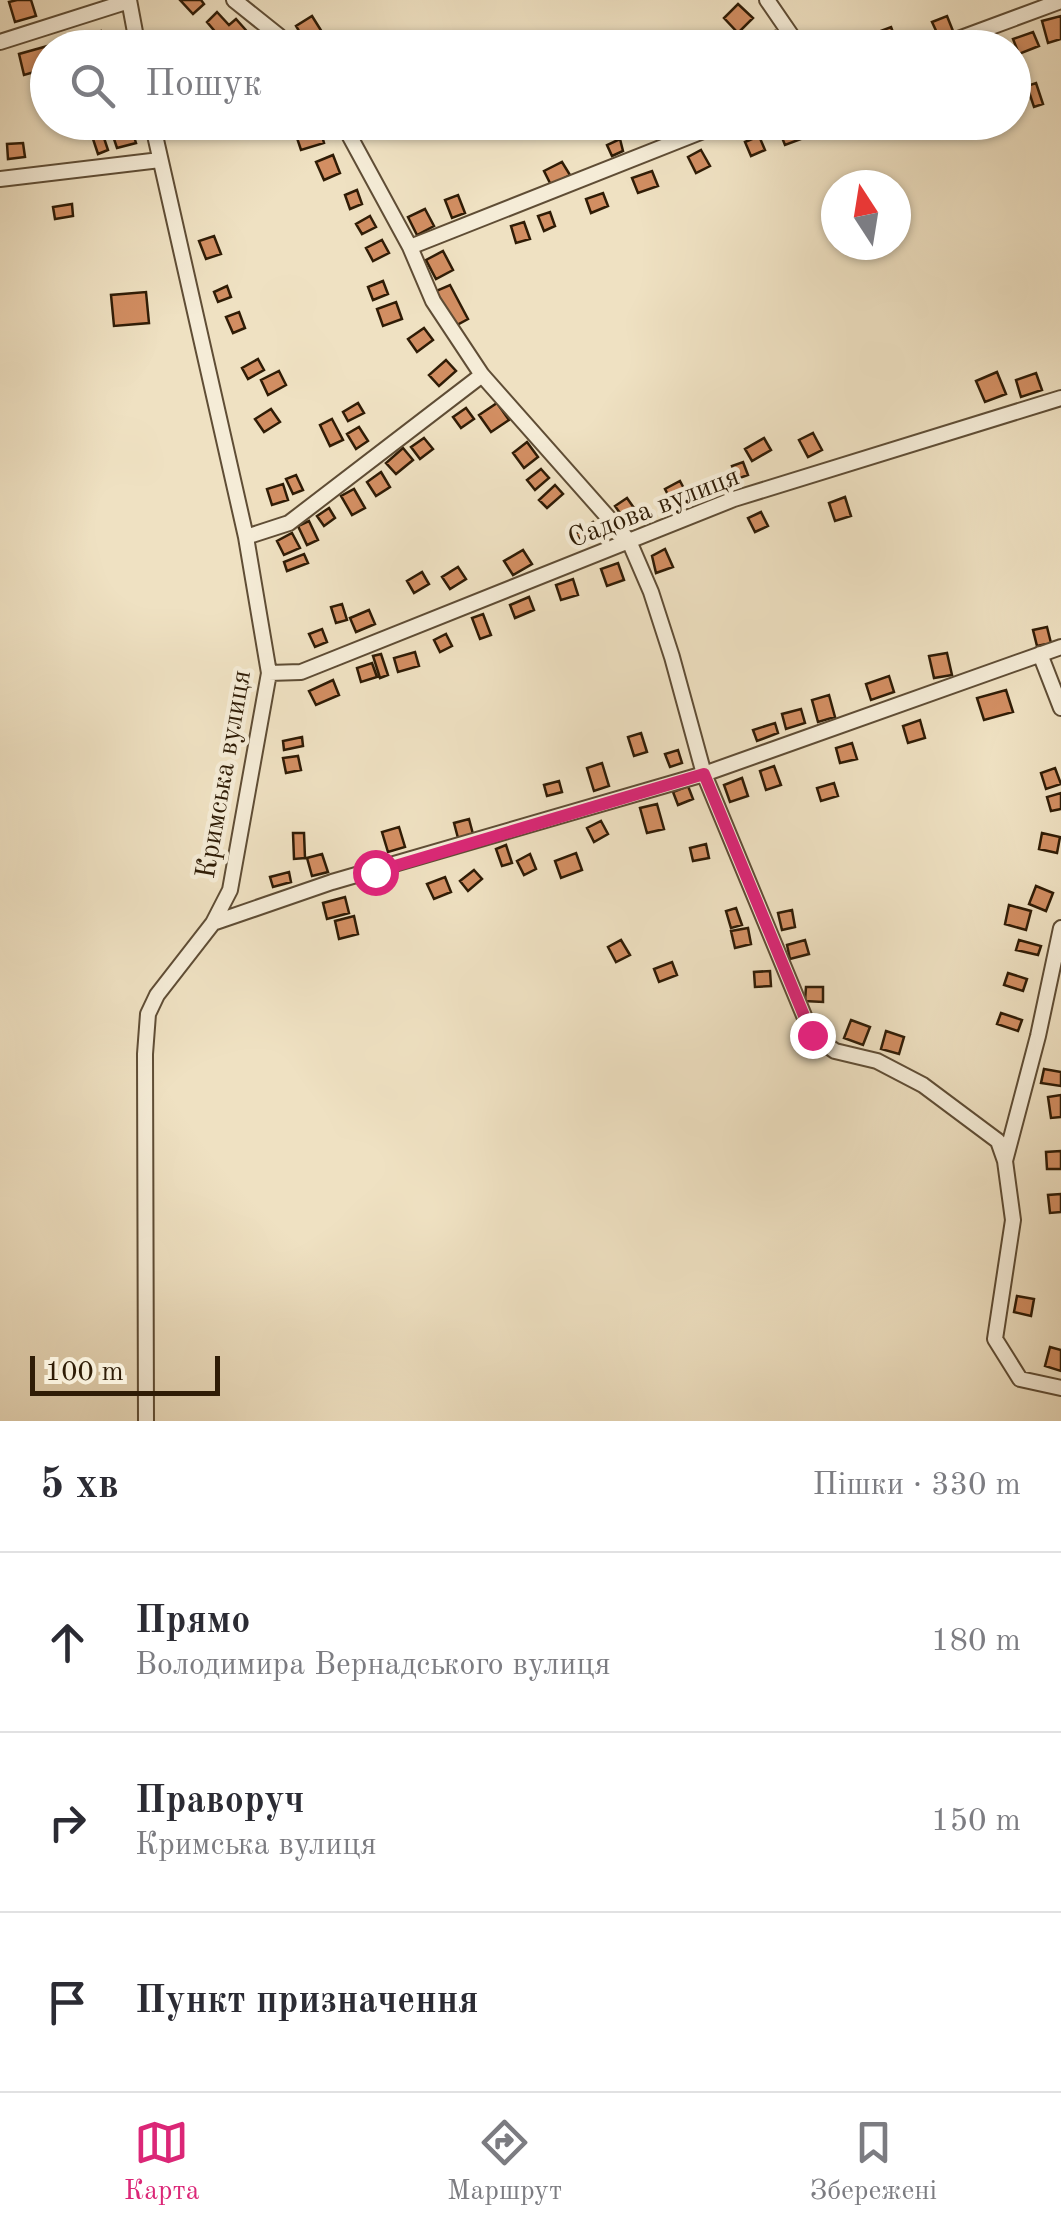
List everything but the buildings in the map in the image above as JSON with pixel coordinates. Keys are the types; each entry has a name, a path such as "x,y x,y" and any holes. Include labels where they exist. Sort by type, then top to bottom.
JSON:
{"street":[{"path":"234,0 272,30"},
{"path":"249,0 260,20"},
{"path":"766,0 787,30"},
{"path":"38,30 129,1 135,30"},
{"path":"973,30 1026,6 1061,1"},
{"path":"0,42 30,32"},
{"name":"Кримська вулиця","path":"146,1421 148,1014 213,923 230,890 269,673 246,537 156,140"},
{"path":"352,140 410,247 432,301 482,375 629,541 651,592 704,774 812,1035 836,1051 877,1061 923,1084 998,1141 1006,1161 1014,1220 995,1339 1020,1379 1061,1388"},
{"path":"410,247 680,140"},
{"path":"0,179 160,160"},
{"path":"246,537 289,523 482,375"},
{"name":"Садова вулиця","path":"269,673 301,672 734,499 1061,398"},
{"path":"213,923 332,882 704,774 1061,646"},
{"path":"1040,654 1061,708"},
{"path":"1006,1161 1061,928"}],"route":[{"path":"375,872 704,774 812,1035"}]}
